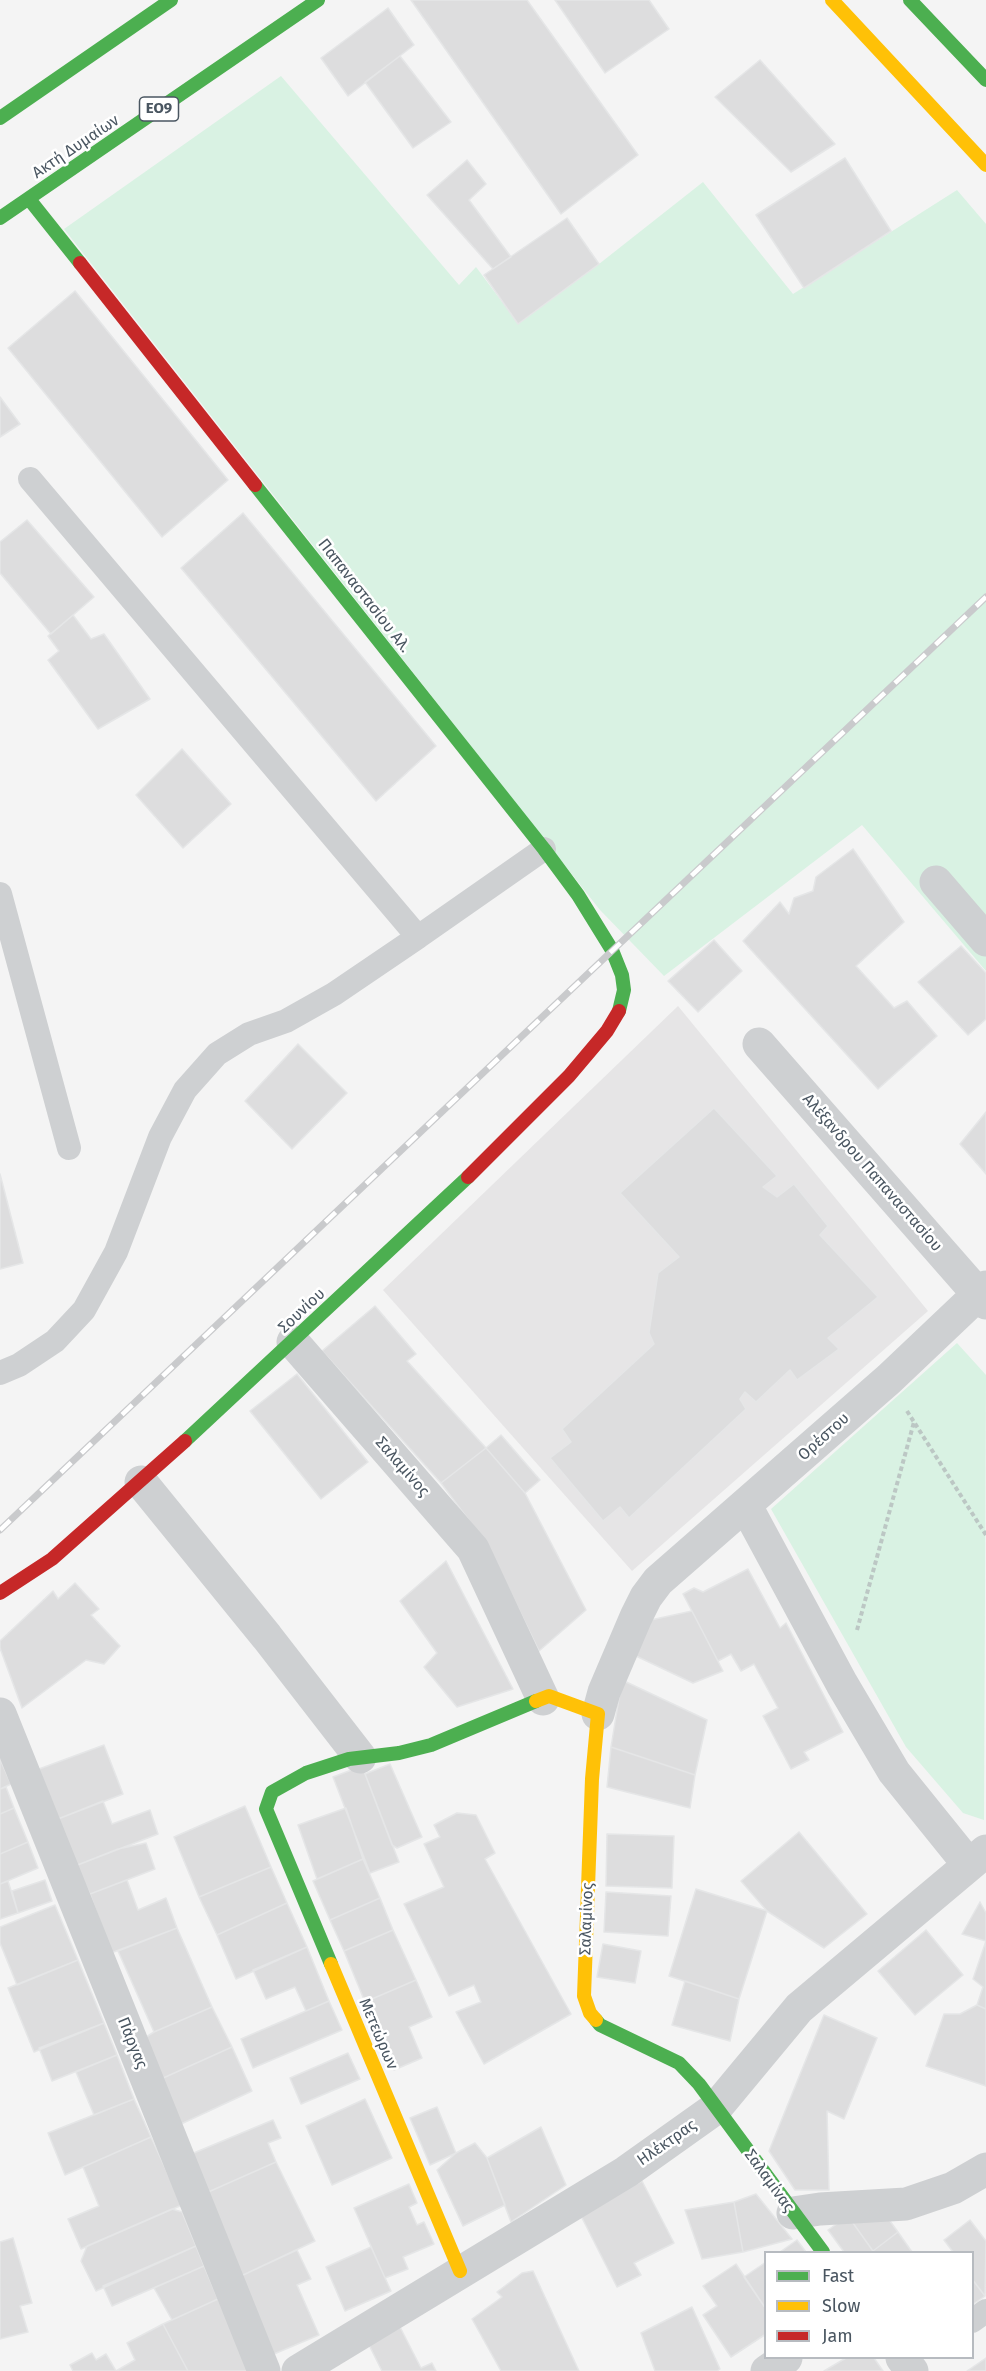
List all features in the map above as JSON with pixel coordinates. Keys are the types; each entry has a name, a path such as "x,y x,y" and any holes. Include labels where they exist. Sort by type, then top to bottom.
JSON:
{"street":[{"path":"0,118 171,0"},
{"name":"Ακτή Δυμαίων","path":"0,218 318,0"},
{"path":"832,0 986,165"},
{"path":"910,0 986,80"},
{"name":"Παπαναστασίου Αλ.","path":"28,200 544,849 578,895 612,950 619,967 624,993 615,1020 607,1031"},
{"path":"936,882 986,940"},
{"name":"Σουνίου","path":"0,1593 52,1559 141,1482 293,1342 504,1143 569,1076 607,1031"},
{"name":"Αλέξανδρου Παπαναστασίου","path":"759,1044 984,1295"},
{"name":"Ορέστου","path":"598,1714 604,1692 636,1617 658,1581 984,1295"},
{"name":"Σαλαμίνος","path":"293,1342 473,1549 546,1698"},
{"path":"141,1482 267,1637 360,1757 399,1753 431,1745 546,1698 598,1714"},
{"path":"746,1506 842,1684 894,1772 978,1858"},
{"name":"Πάργας","path":"0,1714 264,2371"},
{"name":"Σαλαμίνος","path":"598,1714 592,1779 584,1996 590,2013 600,2025 679,2063 699,2084 716,2108"},
{"name":"Μετεώρων","path":"360,1757 338,1762 296,1778 272,1792 266,1809 460,2271"},
{"name":"Ηλέκτρας","path":"298,2371 626,2172 716,2108 799,2008 978,1858"},
{"name":"Σαλαμίνας","path":"716,2108 822,2251"},
{"path":"793,2213 839,2207 906,2204 953,2188 986,2169"},
{"path":"767,2371 785,2359"}],"lane":[{"path":"30,480 418,937"},
{"path":"0,1373 19,1365 55,1341 84,1310 116,1252 160,1137 185,1090 217,1054 249,1034 286,1021 334,994 544,849"},
{"path":"0,894 69,1148"}],"path":[{"path":"889,1379 986,1534"},
{"path":"842,1684 914,1422"}],"shaded area":[{"path":"678,1006 928,1311 632,1571 383,1290"}],"green space":[{"path":"281,76 459,285 476,267 518,323 599,264 703,182 793,294 957,190 986,224 986,971 862,825 664,976 600,910 64,229"},
{"path":"957,1343 986,1375 984,1820 963,1813 906,1747 771,1509"}],"building":[{"path":"411,0 527,0 638,155 561,214"},
{"path":"555,0 649,0 669,29 605,73"},
{"path":"388,8 414,45 348,96 321,58"},
{"path":"400,56 451,122 413,148 365,82"},
{"path":"760,60 835,144 791,172 715,97"},
{"path":"845,158 891,231 804,288 756,215"},
{"path":"467,160 486,184 469,200 511,257 493,269 427,195"},
{"path":"567,218 599,264 518,324 484,275"},
{"path":"75,291 228,480 162,537 8,348"},
{"path":"0,397 20,424 0,437"},
{"path":"243,513 436,746 376,801 181,568"},
{"path":"27,520 94,597 51,634 0,573 0,542"},
{"path":"73,615 91,639 104,634 150,699 98,729 48,660 59,651 48,636"},
{"path":"182,749 231,804 183,848 136,795"},
{"path":"853,849 904,922 856,966 894,1008 907,1001 937,1036 878,1089 743,941 780,902 789,914 794,898 813,891 816,877"},
{"path":"714,940 742,971 698,1012 668,981"},
{"path":"961,946 986,973 986,1019 968,1035 918,982"},
{"path":"298,1044 347,1093 292,1149 245,1101"},
{"path":"714,1108 777,1176 763,1187 777,1197 794,1184 828,1226 820,1235 878,1297 828,1338 839,1349 797,1380 790,1370 756,1402 745,1392 740,1399 746,1409 629,1518 620,1507 603,1521 550,1458 571,1442 562,1429 654,1344 649,1333 658,1273 679,1257 620,1193"},
{"path":"986,1112 986,1174 960,1144"},
{"path":"0,1174 23,1263 0,1269"},
{"path":"375,1306 416,1354 407,1361 486,1448 441,1483 322,1351"},
{"path":"297,1374 368,1462 321,1499 250,1411"},
{"path":"501,1435 540,1480 525,1493 486,1448"},
{"path":"486,1448 525,1493 586,1610 539,1651 488,1546 441,1483"},
{"path":"446,1561 513,1689 457,1707 424,1667 437,1653 400,1601"},
{"path":"748,1569 780,1628 786,1623 843,1732 804,1752 809,1760 791,1769 763,1716 778,1708 754,1664 741,1671 731,1654 718,1661 683,1594 694,1588 703,1592"},
{"path":"75,1583 99,1609 91,1615 120,1646 104,1664 86,1660 22,1708 0,1648 0,1641 53,1591 58,1599"},
{"path":"692,1611 723,1671 693,1683 636,1656 646,1621"},
{"path":"622,1680 707,1720 695,1775 611,1747"},
{"path":"104,1745 123,1794 58,1819 39,1769"},
{"path":"611,1747 695,1775 690,1808 607,1787"},
{"path":"0,1759 11,1784 0,1789"},
{"path":"390,1764 422,1837 397,1848 392,1845 365,1774"},
{"path":"362,1766 399,1862 370,1873 333,1777"},
{"path":"6,1787 14,1808 0,1814 0,1789"},
{"path":"103,1801 112,1824 150,1810 158,1834 75,1866 58,1819"},
{"path":"245,1806 271,1867 199,1897 174,1837"},
{"path":"14,1808 28,1842 0,1854 0,1814"},
{"path":"346,1808 363,1859 317,1879 298,1825"},
{"path":"457,1813 476,1815 495,1853 485,1859 571,2014 484,2064 456,2012 481,2002 474,1985 449,1996 404,1904 444,1887 424,1844 440,1837 434,1825"},
{"path":"799,1832 867,1914 824,1948 767,1911 741,1881"},
{"path":"607,1834 674,1836 672,1888 606,1886"},
{"path":"28,1842 38,1868 0,1884 0,1854"},
{"path":"146,1843 155,1869 90,1894 75,1866 118,1849"},
{"path":"363,1859 380,1898 330,1920 313,1881"},
{"path":"271,1867 287,1903 217,1935 199,1897"},
{"path":"45,1880 52,1901 18,1913 12,1891"},
{"path":"127,1880 138,1910 166,1898 177,1928 111,1953 90,1894"},
{"path":"8,1881 18,1913 0,1919 0,1884"},
{"path":"696,1889 767,1911 739,1999 669,1976"},
{"path":"606,1892 671,1896 668,1936 604,1932"},
{"path":"380,1898 393,1930 344,1951 330,1920"},
{"path":"980,1902 986,1913 986,1941 962,1934"},
{"path":"287,1903 307,1947 236,1979 217,1935"},
{"path":"55,1905 78,1960 17,1985 0,1943 0,1927"},
{"path":"177,1928 212,2007 154,2032 118,1951"},
{"path":"393,1930 416,1980 365,2002 344,1951"},
{"path":"926,1930 963,1975 915,2015 878,1971"},
{"path":"986,1941 986,2009 977,2005 983,1987 973,1979"},
{"path":"603,1944 641,1951 635,1983 597,1977"},
{"path":"307,1947 329,2001 306,2011 295,1987 266,1999 253,1970"},
{"path":"78,1960 104,2023 34,2052 8,1988"},
{"path":"416,1980 432,2017 409,2027 422,2058 394,2070 365,2002"},
{"path":"685,1981 739,1999 730,2041 672,2025"},
{"path":"329,2001 342,2030 253,2068 241,2039"},
{"path":"977,2005 986,2009 986,2086 926,2066 944,2014 960,2014"},
{"path":"212,2007 232,2047 161,2079 143,2039"},
{"path":"824,2015 877,2038 844,2119 827,2111 829,2190 795,2190 769,2151"},
{"path":"104,2023 117,2055 52,2081 39,2048"},
{"path":"232,2047 252,2091 181,2124 161,2079"},
{"path":"348,2053 360,2079 301,2104 290,2078"},
{"path":"117,2055 134,2099 94,2115 76,2072"},
{"path":"134,2099 151,2137 65,2175 48,2133"},
{"path":"365,2099 392,2158 332,2185 306,2126"},
{"path":"437,2107 456,2153 430,2165 410,2118"},
{"path":"273,2120 281,2138 268,2143 276,2162 206,2193 189,2155"},
{"path":"541,2127 566,2185 511,2222 487,2158"},
{"path":"151,2137 182,2205 81,2249 68,2219 99,2206 83,2167"},
{"path":"475,2143 487,2158 505,2205 463,2226 437,2170 456,2153"},
{"path":"276,2162 315,2241 241,2276 206,2193"},
{"path":"642,2181 674,2243 634,2263 641,2275 617,2287 579,2212"},
{"path":"409,2184 417,2203 409,2207 417,2225 424,2222 434,2244 403,2257 408,2269 385,2278 354,2208"},
{"path":"756,2194 792,2239 743,2252 734,2202"},
{"path":"734,2202 743,2252 702,2259 685,2210"},
{"path":"172,2209 182,2212 196,2246 96,2291 81,2261 87,2246"},
{"path":"848,2216 887,2217 898,2232 873,2251"},
{"path":"848,2216 873,2251 843,2251 828,2230"},
{"path":"970,2220 986,2241 985,2296 974,2282 974,2251 952,2251 944,2240"},
{"path":"898,2232 911,2251 873,2251"},
{"path":"13,2238 32,2303 20,2306 28,2332 0,2339 0,2242"},
{"path":"797,2240 805,2251 781,2251"},
{"path":"196,2246 204,2266 112,2306 103,2286"},
{"path":"371,2247 391,2291 345,2311 326,2267"},
{"path":"297,2250 311,2279 297,2285 319,2335 274,2354 241,2276"},
{"path":"764,2263 764,2306 744,2277"},
{"path":"736,2264 764,2306 764,2335 731,2357 703,2315 717,2306 703,2286"},
{"path":"204,2266 218,2299 172,2320 154,2288"},
{"path":"533,2271 579,2371 501,2371 472,2319 502,2297 497,2292 522,2273"},
{"path":"974,2282 985,2296 974,2304"},
{"path":"218,2299 250,2371 188,2371 163,2324"},
{"path":"692,2307 720,2369 717,2371 655,2371 641,2333"},
{"path":"163,2324 188,2371 116,2371 135,2360 127,2343"},
{"path":"400,2327 421,2368 432,2363 436,2371 382,2371 368,2343"},
{"path":"92,2353 96,2360 106,2354 116,2371 73,2371 70,2365"},
{"path":"986,2358 986,2371 967,2371"},
{"path":"844,2359 875,2359 883,2371 824,2371"}],"railway":[{"path":"0,1530 986,597"}],"traffic: fast":[{"path":"0,118 171,0"},
{"path":"0,218 318,0"},
{"path":"910,0 986,80"},
{"path":"29,199 80,263"},
{"path":"255,485 578,895 612,950 622,975 624,990 619,1011"},
{"path":"185,1441 468,1177"},
{"path":"331,1964 266,1809 272,1792 306,1773 349,1759 399,1753 431,1745 536,1701"},
{"path":"596,2020 600,2025 679,2063 699,2084 822,2251"}],"traffic: slow":[{"path":"832,0 986,165"},
{"path":"536,1701 549,1696 598,1714 592,1779 584,1996 590,2013 596,2020"},
{"path":"331,1964 460,2271"}],"traffic: jam":[{"path":"80,263 255,485"},
{"path":"468,1177 569,1076 607,1031 619,1011"},
{"path":"0,1593 52,1559 185,1441"}]}
